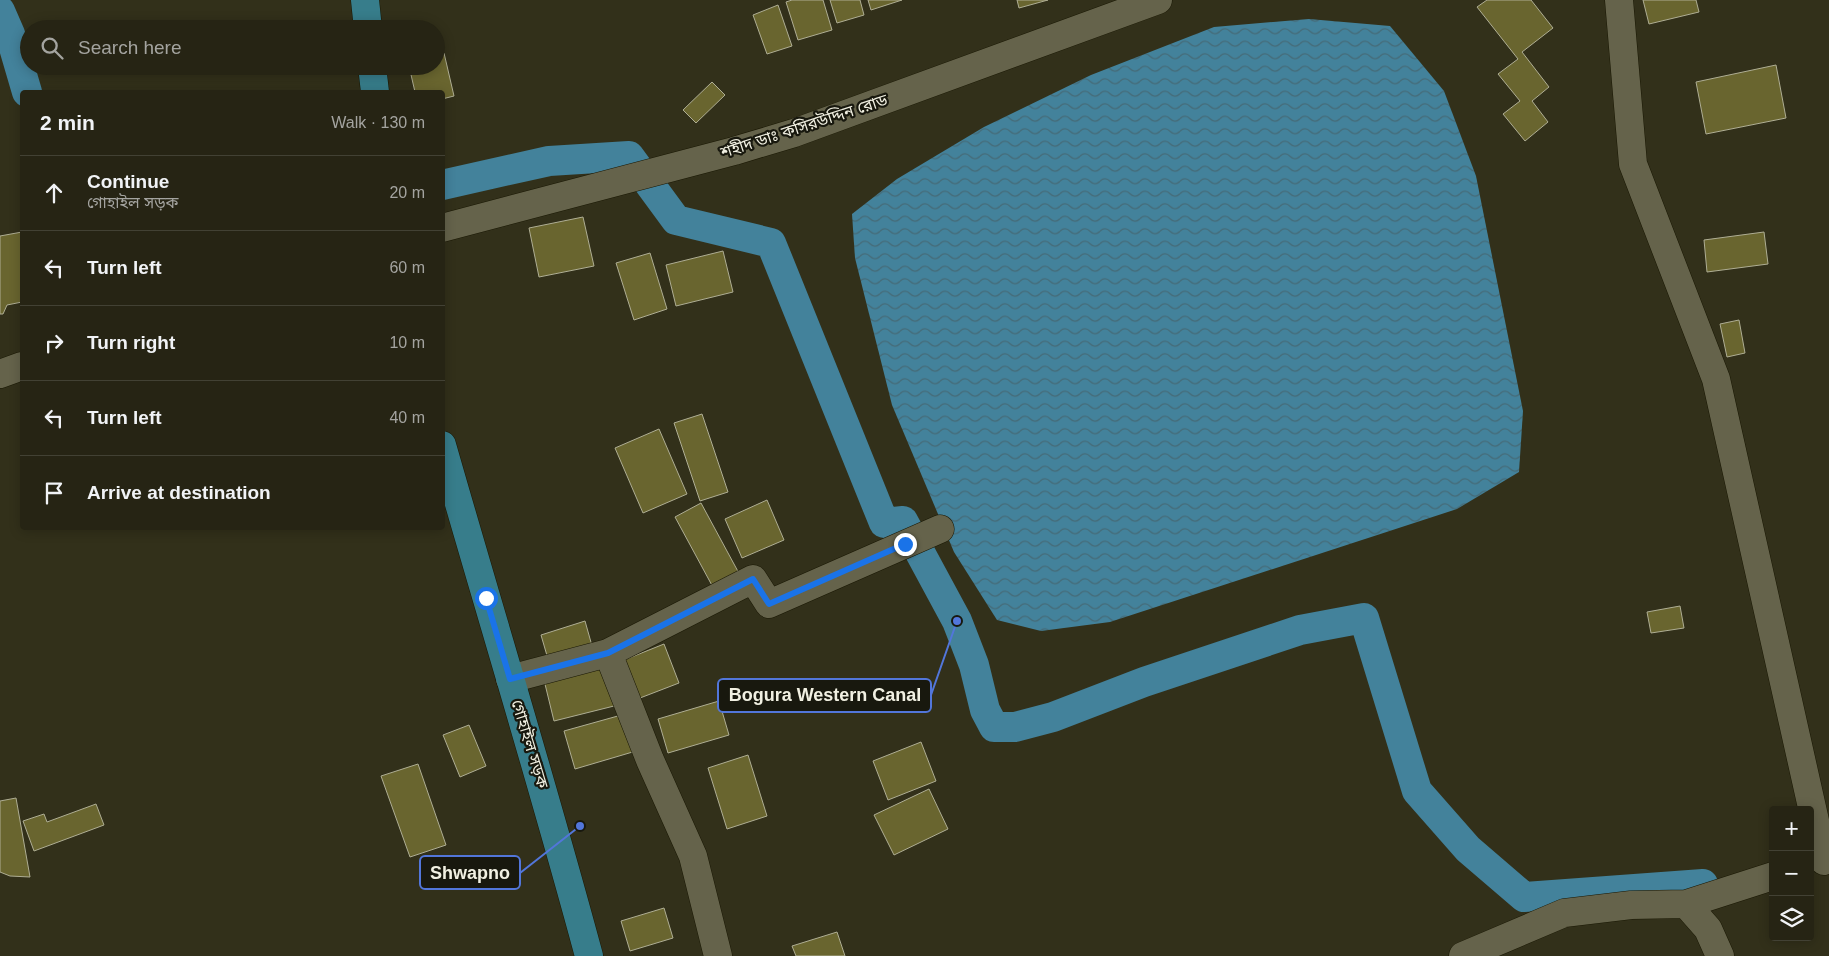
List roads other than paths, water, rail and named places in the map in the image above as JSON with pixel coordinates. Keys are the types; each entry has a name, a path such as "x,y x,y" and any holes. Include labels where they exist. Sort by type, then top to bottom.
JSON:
{"main road":[{"path":"366,0 367,20"},
{"path":"373,75 375,90"},
{"name":"গোহাইল সড়ক","path":"445,456 549,806 589,956"}],"street":[{"name":"শহীদ ডাঃ কসিরউদ্দিন রোড","path":"445,227 734,151 794,133 1158,0"},
{"path":"1619,0 1633,164 1716,379 1821,862"},
{"path":"0,374 20,367"},
{"path":"510,679 608,653 753,579 769,604 924,536"},
{"path":"608,653 650,760 694,856 718,956"},
{"path":"1463,956 1564,912 1631,905 1686,904 1769,877"},
{"path":"1686,904 1708,930 1720,956"}],"water":[{"path":"1309,19 1390,26 1444,91 1476,176 1523,411 1519,472 1457,509 1110,622 1041,631 997,620 954,552 892,405 855,258 852,214 897,179 984,127 1091,75 1214,27"}],"waterway":[{"path":"0,11 10,34 20,68"},
{"path":"22,75 26,90"},
{"path":"445,184 549,161 629,156 676,220 771,243 884,523 903,521 957,621 974,665 985,710 994,727 1015,727 1053,717 1144,682 1300,630 1364,618 1417,791 1468,849 1524,897 1703,884"}],"place":[{"name":"Bogura Western Canal","path":"957,621"},
{"name":"Shwapno","path":"580,826"}]}
